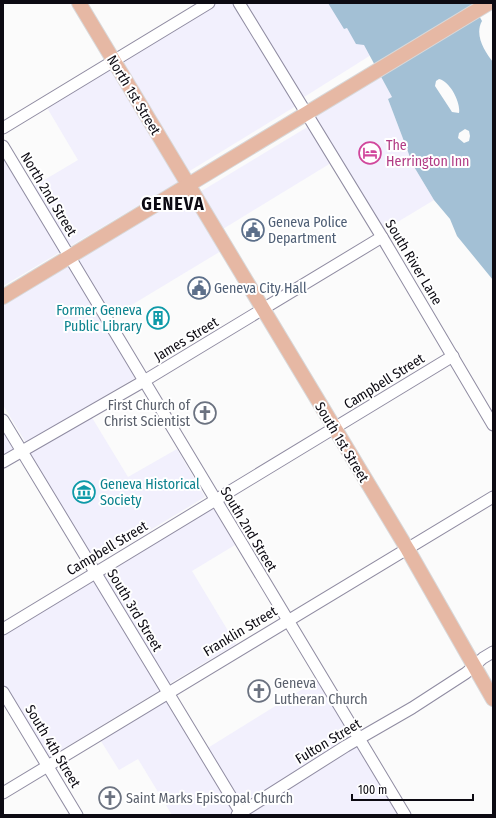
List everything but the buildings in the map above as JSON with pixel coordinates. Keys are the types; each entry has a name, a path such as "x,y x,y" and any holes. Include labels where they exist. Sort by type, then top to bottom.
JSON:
{"main road":[{"name":"North 1st Street","path":"79,3 189,186"},
{"path":"3,298 489,3"},
{"name":"South 1st Street","path":"189,186 408,550 493,699"}],"street":[{"path":"3,128 209,3"},
{"name":"South River Lane","path":"239,3 382,237 493,425"},
{"name":"North 2nd Street","path":"3,146 70,257"},
{"name":"James Street","path":"3,462 144,381 382,237"},
{"name":"South 2nd Street","path":"70,257 214,500 404,815"},
{"name":"Campbell Street","path":"3,629 214,500 335,429 453,356"},
{"name":"South 3rd Street","path":"3,420 240,814"},
{"name":"Franklin Street","path":"3,793 156,701 167,692 286,620 408,550 493,497"},
{"name":"Fulton Street","path":"240,814 359,739 412,708 466,673 474,665 493,652"},
{"name":"South 4th Street","path":"3,692 77,815"}],"shaded area":[{"path":"211,3 234,3 296,106 188,172 119,59"},
{"path":"245,3 341,3 371,55 301,99"},
{"path":"111,68 178,182 3,286 3,157 24,192 78,160 46,106"},
{"path":"379,72 392,97 388,99 413,165 434,200 381,232 309,115"},
{"path":"309,126 331,163 223,229 200,192"},
{"path":"187,194 221,251 110,318 76,261"},
{"path":"68,265 135,378 26,443 3,405 3,304"},
{"path":"91,416 128,477 177,449 205,497 94,564 29,453"},
{"path":"3,431 14,449 3,456"},
{"path":"211,504 235,545 192,571 236,644 167,685 99,572"},
{"path":"92,577 160,690 48,758 3,684 3,631"},
{"path":"319,679 354,736 241,806 206,749"},
{"path":"164,698 233,812 227,815 172,815 138,759 119,770 99,738"},
{"path":"356,745 399,815 246,815"}],"water":[{"path":"328,3 472,3 482,21 479,32 482,43 493,62 493,280 457,236 450,219 434,200 413,165 388,99 392,97 364,45 356,44 347,28 344,29","holes":["439,79 447,84 454,93 458,104 459,113 452,112 435,86 436,81","465,129 469,131 470,136 469,141 464,143 458,138 459,133"]}],"place":[{"name":"The Herrington Inn","path":"370,153"},
{"name":"Geneva Police Department","path":"253,230"},
{"name":"Geneva City Hall","path":"199,288"},
{"name":"Former Geneva Public Library","path":"158,318"},
{"name":"First Church of Christ Scientist","path":"205,413"},
{"name":"Geneva Historical Society","path":"84,492"},
{"name":"Geneva Lutheran Church","path":"259,691"},
{"name":"Saint Marks Episcopal Church","path":"110,798"}],"district":[{"name":"GENEVA","path":"173,204"}]}
